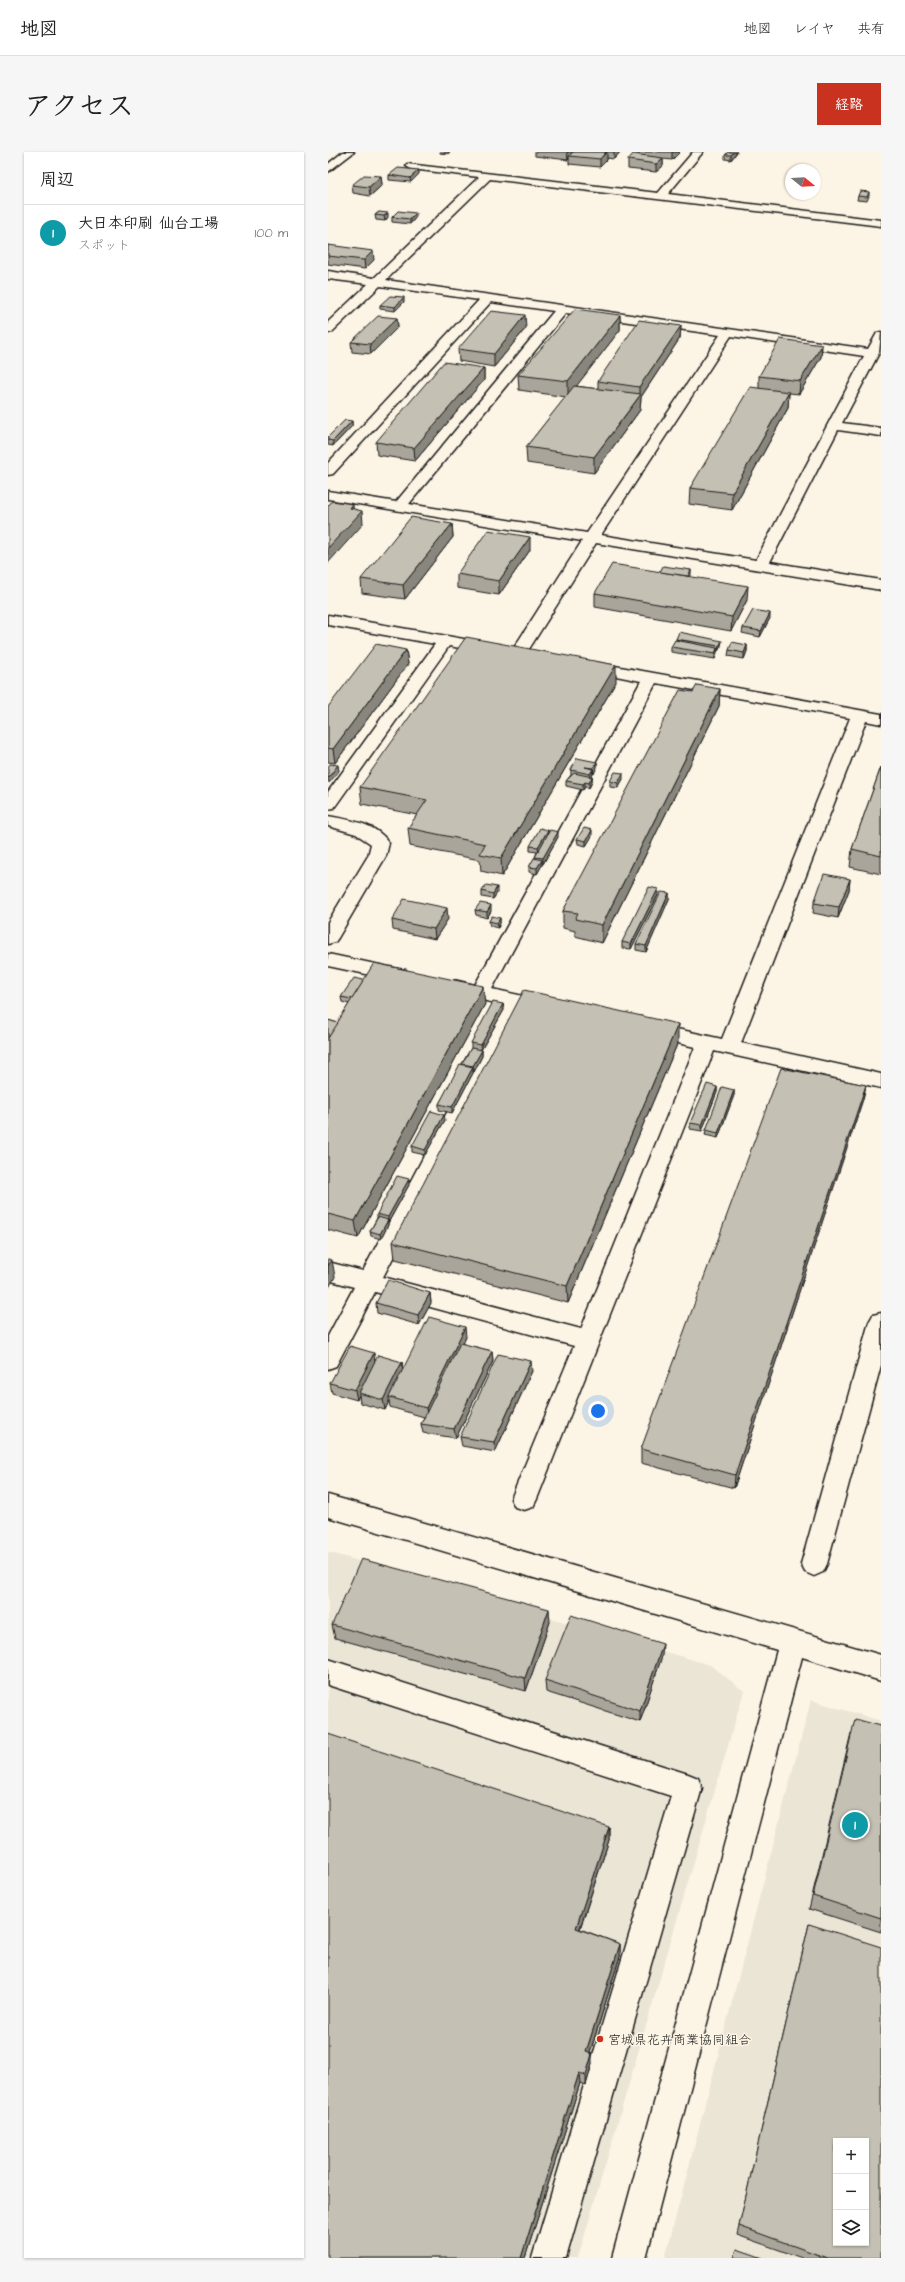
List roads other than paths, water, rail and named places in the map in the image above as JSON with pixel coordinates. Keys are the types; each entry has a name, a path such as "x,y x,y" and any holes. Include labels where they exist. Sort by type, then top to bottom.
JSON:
{"street":[{"path":"328,169 349,152"},
{"path":"661,196 698,152"},
{"path":"411,166 881,223"},
{"path":"328,329 488,175"},
{"path":"328,275 728,332 875,356"},
{"path":"328,471 488,298"},
{"path":"399,507 563,308"},
{"path":"328,620 526,655 592,537 728,332"},
{"path":"761,566 835,426 875,356 881,336"},
{"path":"835,426 881,432"},
{"path":"328,495 592,537 761,566 880,583"},
{"path":"328,804 445,641"},
{"path":"573,664 881,719"},
{"path":"480,993 651,678"},
{"path":"729,1047 860,715"},
{"path":"328,821 356,827 372,834 380,843 377,856 328,938"},
{"path":"328,960 570,1012"},
{"path":"328,1359 370,1282 516,1001"},
{"path":"631,1026 881,1081"},
{"path":"524,1499 707,1043"},
{"path":"328,1271 588,1340"},
{"path":"814,1564 881,1322"},
{"path":"328,1506 881,1668"},
{"path":"629,2258 793,1642"},
{"path":"328,1672 688,1788 549,2258"}],"place":[{"name":"大日本印刷 仙台工場","path":"855,1825"},
{"name":"宮城県花卉商業協同組合","path":"600,2039"}]}
